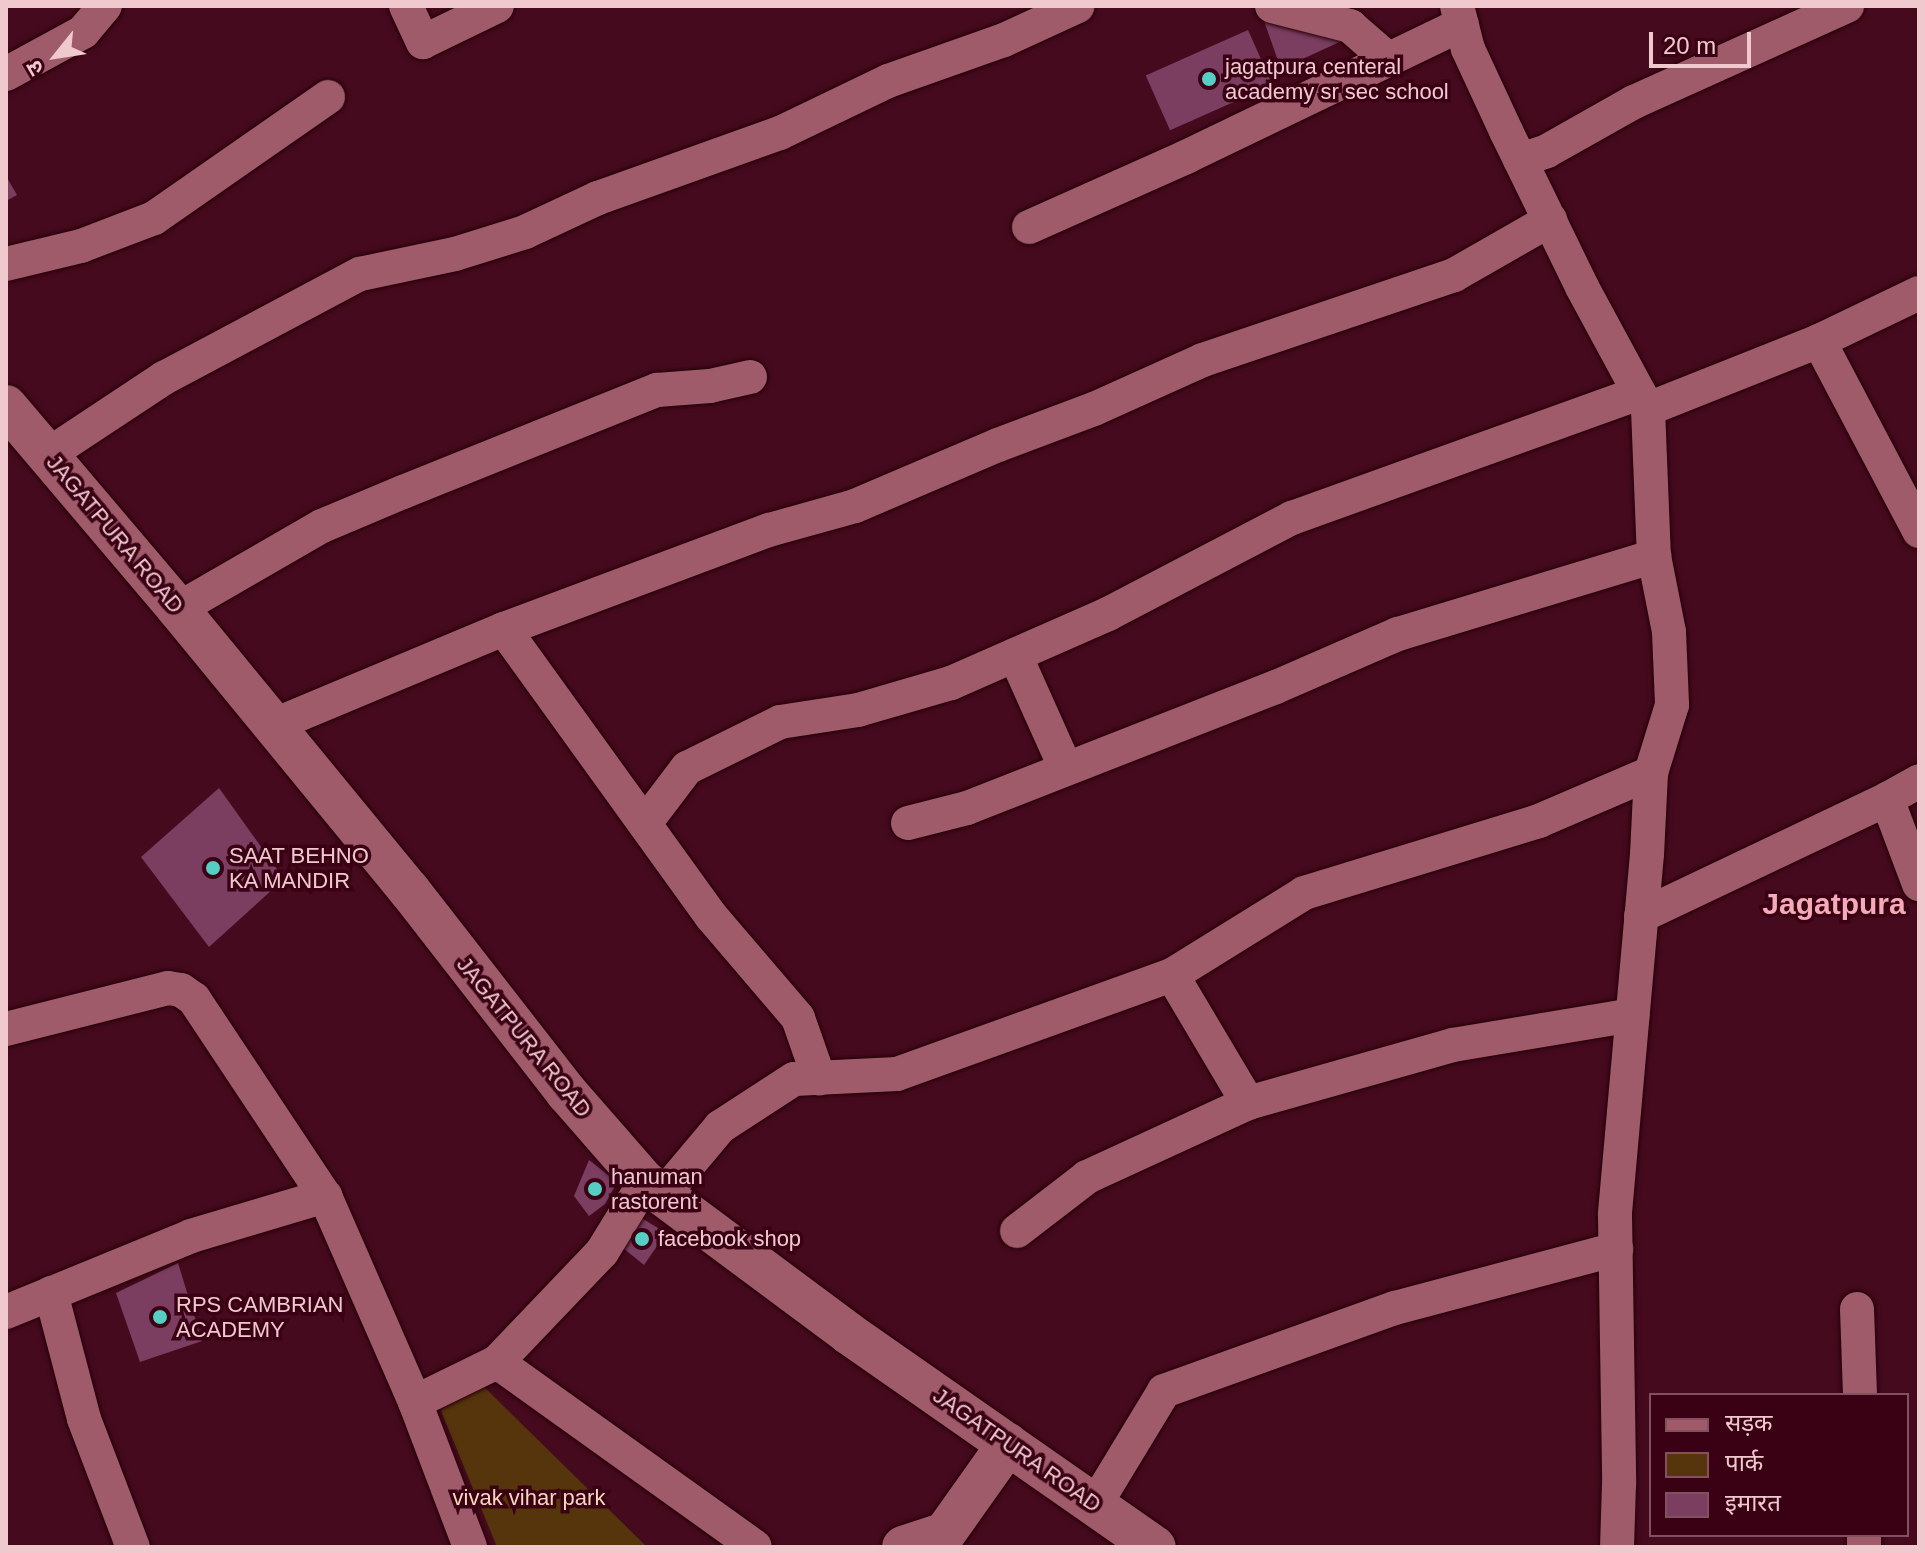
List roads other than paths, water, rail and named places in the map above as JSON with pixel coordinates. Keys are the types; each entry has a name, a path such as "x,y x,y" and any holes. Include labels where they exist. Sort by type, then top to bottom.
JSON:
{"street":[{"path":"6,74 83,32 105,6"},
{"path":"406,6 423,42 497,6"},
{"path":"49,454 164,378 360,274 455,254 525,232 598,198 780,133 888,81 1004,40 1078,6"},
{"path":"1520,160 1547,151 1634,102 1847,6"},
{"path":"1277,7 1350,26 1388,59"},
{"path":"1029,227 1186,157 1388,59 1459,15 1468,49 1520,160 1644,401 1654,556 1669,632 1672,705 1651,773 1615,1215 1617,1547"},
{"path":"6,264 81,246 154,218 328,97"},
{"path":"274,725 504,629 769,530 855,506 998,445 1094,409 1203,360 1454,275 1550,220"},
{"path":"646,822 687,768 780,722 858,710 951,683 1108,614 1292,518 1819,341 1919,293"},
{"path":"1819,341 1919,531"},
{"path":"178,609 322,526 403,492 657,390 710,386 750,377"},
{"name":"JAGATPURA ROAD","path":"6,406 409,890 567,1093 654,1189 848,1333 1155,1547"},
{"path":"908,823 967,808 1065,767 1276,687 1398,634 1654,556"},
{"path":"504,629 711,916 798,1018 819,1078"},
{"path":"1015,655 1065,767"},
{"path":"415,1402 497,1362 602,1252 654,1189 720,1127 794,1079 897,1074 1172,975 1304,893 1539,821 1651,773"},
{"path":"1641,916 1919,781"},
{"path":"1887,799 1919,884"},
{"path":"1172,975 1248,1103"},
{"path":"6,1029 168,988 181,990 194,999 325,1196 415,1402 470,1547"},
{"path":"1017,1231 1087,1177 1248,1103 1453,1045 1633,1015"},
{"path":"6,1312 191,1236 325,1196"},
{"path":"1095,1505 1164,1391 1395,1308 1616,1249"},
{"path":"51,1293 84,1419 133,1547"},
{"path":"1857,1309 1860,1393"},
{"path":"497,1362 755,1547"},
{"path":"903,1547 945,1533 1008,1444"}],"place":[{"name":"jagatpura centeral academy sr sec school","path":"1209,79"},
{"name":"SAAT BEHNO KA MANDIR","path":"213,868"},
{"name":"hanuman rastorent","path":"595,1189"},
{"name":"facebook shop","path":"642,1239"},
{"name":"RPS CAMBRIAN ACADEMY","path":"160,1317"}],"district":[{"name":"Jagatpura","path":"1834,904"}],"park label":[{"name":"vivak vihar park","path":"529,1498"}]}
